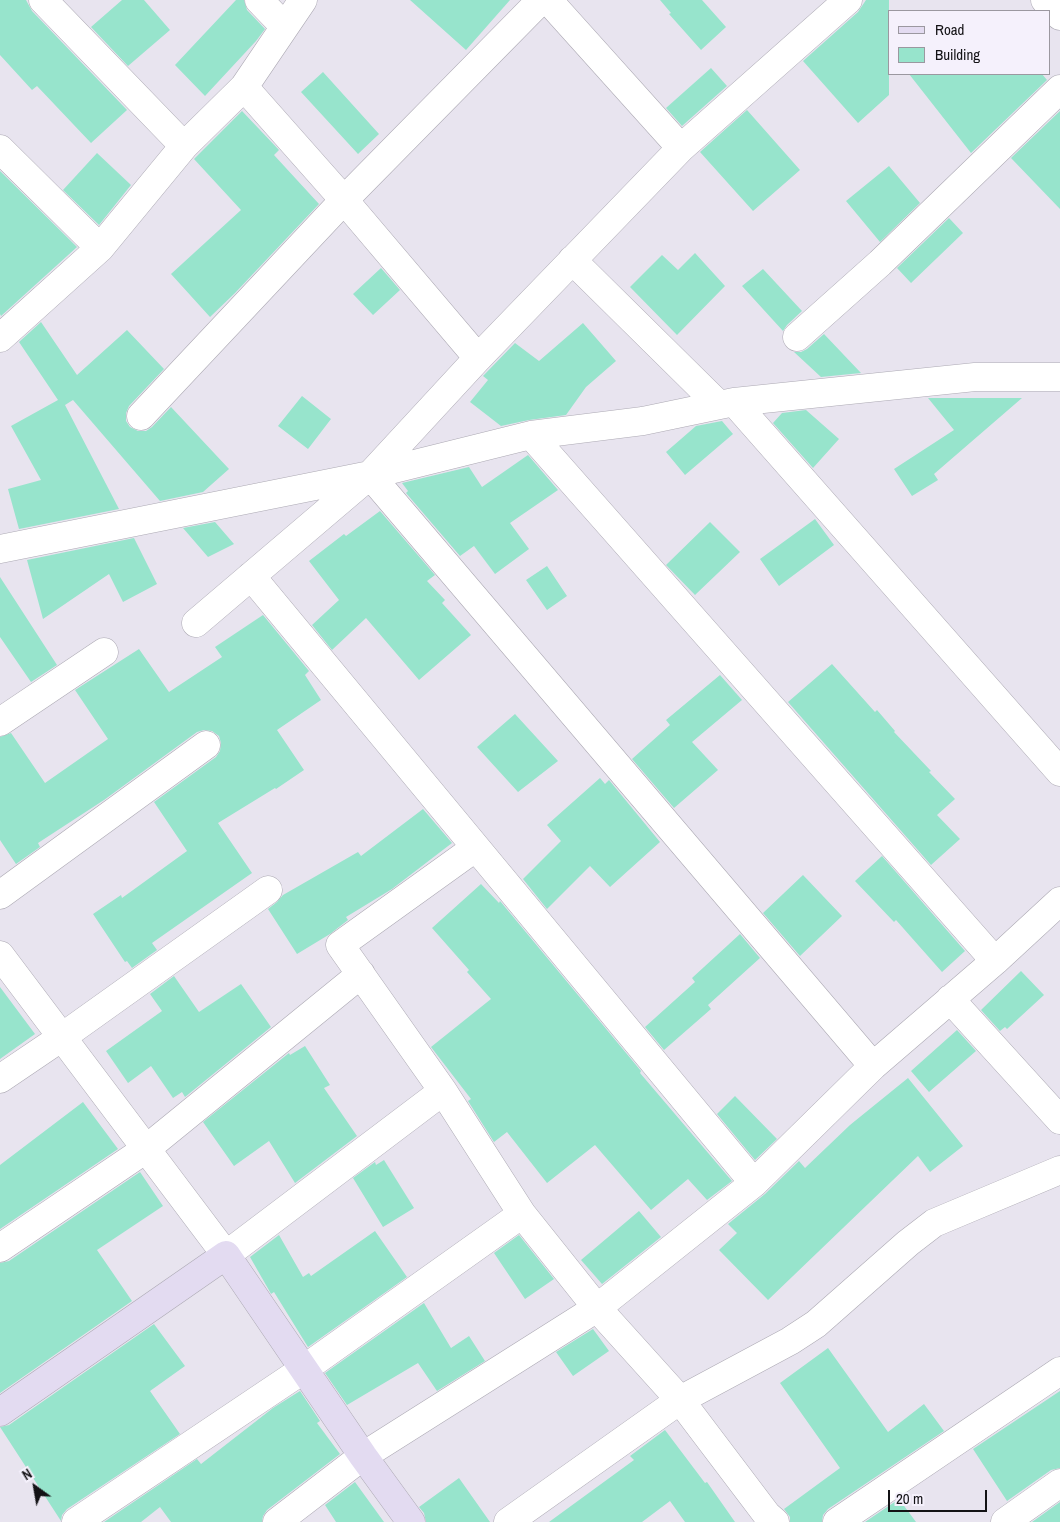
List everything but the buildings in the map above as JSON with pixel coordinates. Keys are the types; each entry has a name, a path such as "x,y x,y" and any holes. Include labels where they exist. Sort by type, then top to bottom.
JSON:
{"street":[{"path":"43,0 184,146"},
{"path":"259,0 284,26"},
{"path":"0,338 100,248 184,146 244,87 303,0"},
{"path":"141,416 344,200 541,0"},
{"path":"548,0 680,148"},
{"path":"196,623 370,475 478,358 680,148 848,0"},
{"path":"1045,0 1060,16"},
{"path":"244,87 344,200 478,358"},
{"path":"797,337 880,263 1060,89"},
{"path":"0,149 100,248"},
{"path":"572,260 726,403 1060,772"},
{"path":"0,549 370,475 531,435 643,421 726,403 975,377 1058,374"},
{"path":"531,435 995,961"},
{"path":"370,475 873,1066"},
{"path":"251,576 754,1183"},
{"path":"0,722 104,652"},
{"path":"0,895 206,745"},
{"path":"475,848 340,945 444,1091 522,1214 597,1308 680,1400 766,1520"},
{"path":"0,1079 268,890"},
{"path":"277,1522 363,1456 597,1308 754,1183 873,1066 995,961 1060,901"},
{"path":"0,955 226,1255 363,1456 412,1522"},
{"path":"0,1248 146,1149 361,974"},
{"path":"950,1000 1060,1120"},
{"path":"0,1412 226,1255 444,1091"},
{"path":"508,1522 680,1400 790,1341 816,1324 908,1243 934,1223 1060,1170"},
{"path":"76,1522 304,1368 522,1214"},
{"path":"837,1522 1060,1372"},
{"path":"1005,1522 1060,1483"}]}
